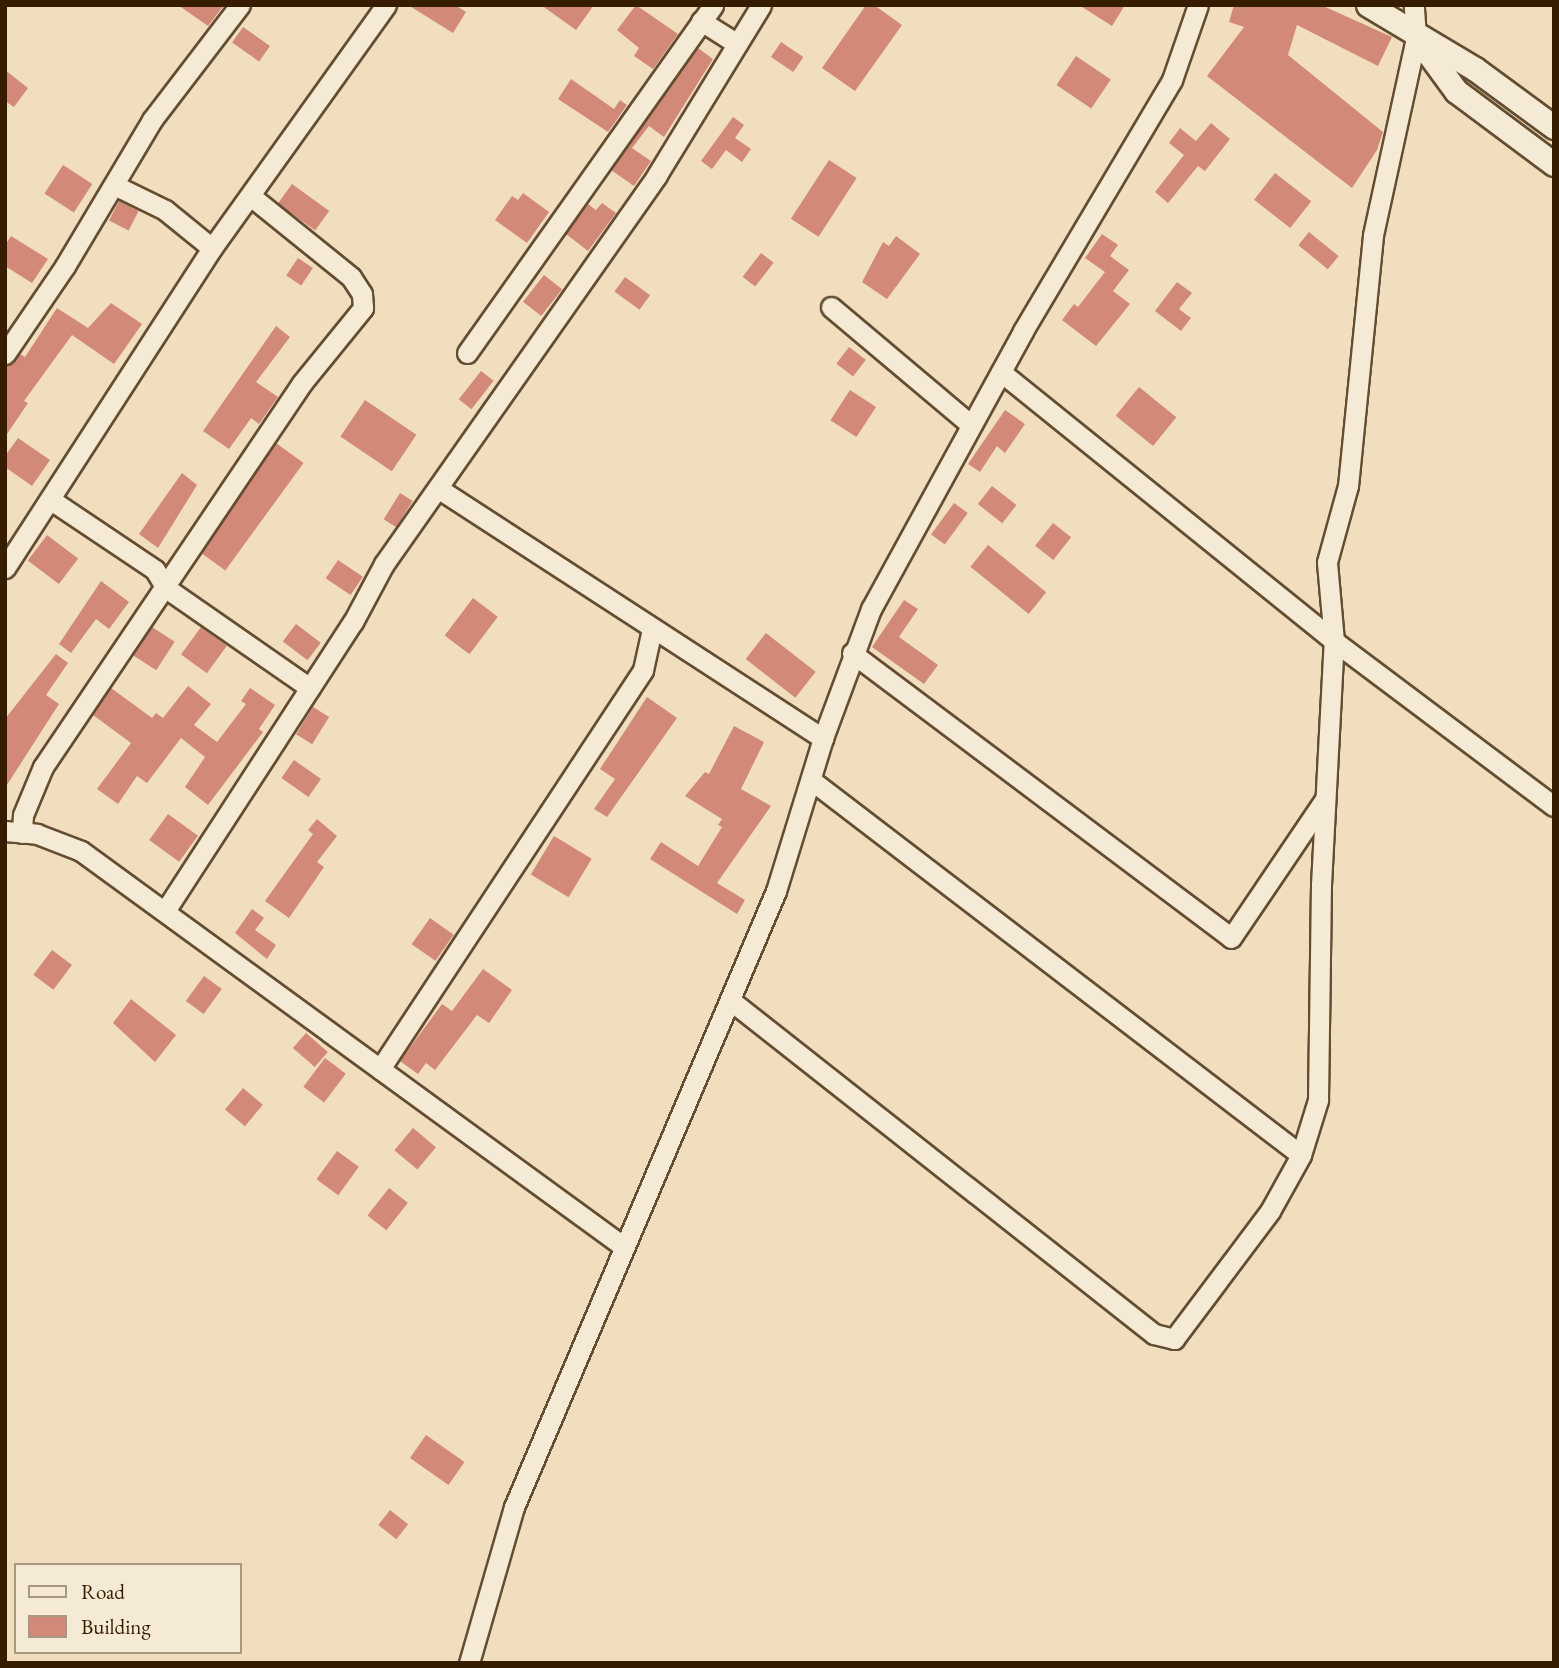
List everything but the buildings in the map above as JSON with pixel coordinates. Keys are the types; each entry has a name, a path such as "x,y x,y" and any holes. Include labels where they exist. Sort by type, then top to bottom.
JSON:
{"street":[{"path":"5,354 114,185 152,120 240,5"},
{"path":"5,568 212,248 252,197 386,5"},
{"path":"467,354 713,5"},
{"path":"165,911 310,688 384,564 657,175 761,5"},
{"path":"469,1663 514,1507 776,891 823,738 852,653 871,609 1001,372 1172,80 1198,5"},
{"path":"1368,5 1416,37 1475,69 1554,127"},
{"path":"730,1000 1154,1334 1174,1339 1270,1212 1301,1155 1318,1100 1326,798 1334,641 1327,562 1348,486 1373,235 1416,37 1414,5"},
{"path":"701,21 736,43"},
{"path":"1416,37 1455,91 1554,164"},
{"path":"114,185 164,210 212,248"},
{"path":"252,197 351,277 362,294 363,308 302,383 43,767 14,832 81,851 624,1247"},
{"path":"831,307 971,425"},
{"path":"1001,372 1334,641 1554,806"},
{"path":"439,489 823,738"},
{"path":"51,500 155,570 166,588 310,688"},
{"path":"380,1069 643,670 652,629"},
{"path":"852,653 1231,938 1326,798"},
{"path":"811,780 1301,1155"}]}
